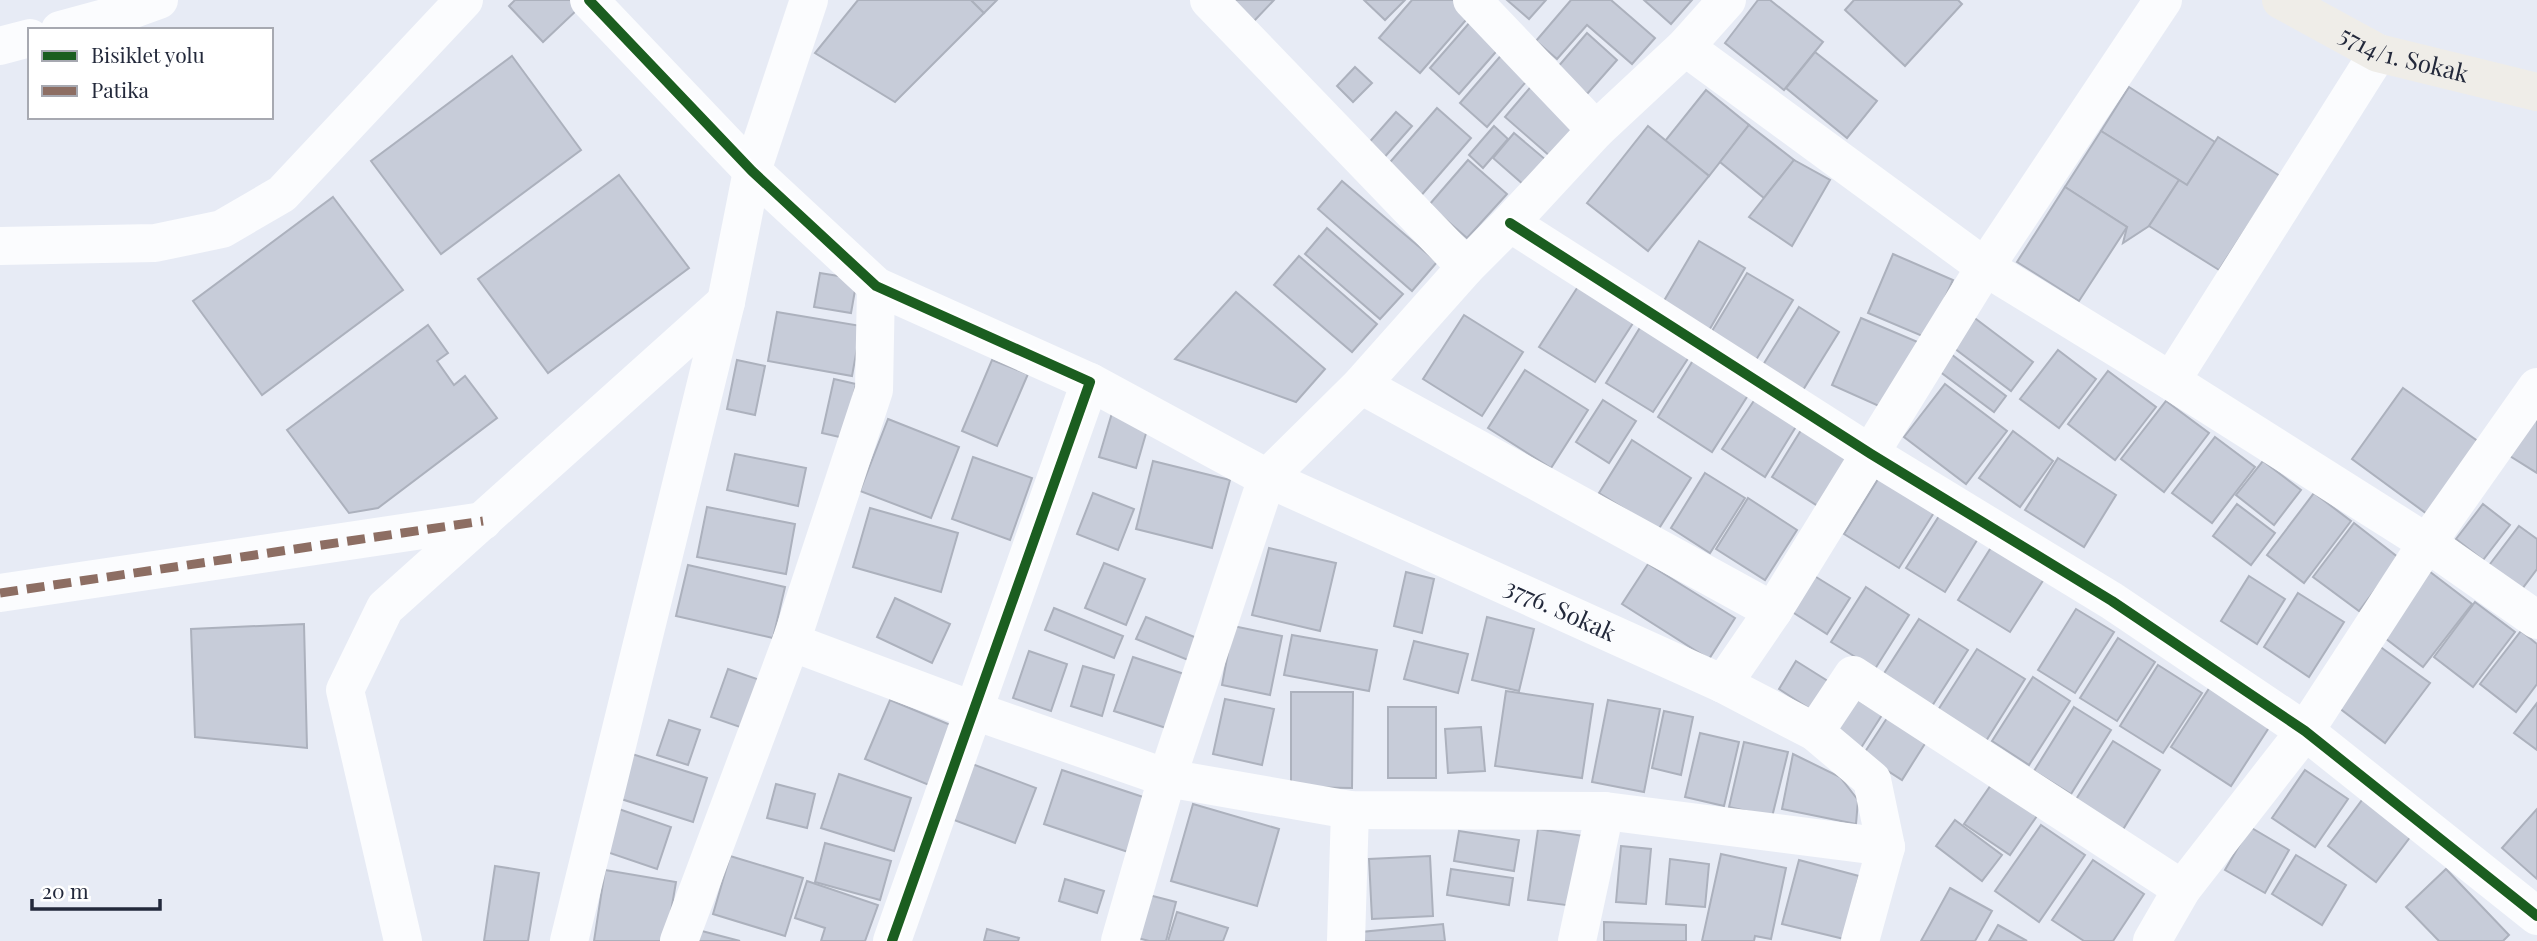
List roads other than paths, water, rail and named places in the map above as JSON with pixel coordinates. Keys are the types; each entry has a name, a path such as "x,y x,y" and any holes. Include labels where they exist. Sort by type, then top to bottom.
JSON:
{"main road":[{"name":"5714/1. Sokak","path":"2281,0 2378,53 2537,92"}],"street":[{"path":"68,28 124,13 159,0"},
{"path":"0,246 155,243 222,229 282,194 464,0"},
{"name":"3776. Sokak","path":"589,0 752,170 876,286 1090,382 1267,478 1723,684 1815,732 1872,780 1886,847 1860,941"},
{"path":"569,941 726,302 752,170 809,0"},
{"path":"1209,0 1466,267"},
{"path":"1472,0 1596,130"},
{"path":"1120,941 1167,778 1267,478 1361,385 1466,267 1596,130 1685,47 1727,0"},
{"path":"1723,684 1773,611 1985,267 2163,0"},
{"path":"0,46 28,39"},
{"path":"1685,47 1985,267 2427,543 2537,620"},
{"path":"2171,381 2378,53"},
{"path":"1510,223 1871,454 2112,601 2305,732 2537,919 2520,941"},
{"path":"680,941 791,642 874,390 876,286"},
{"path":"403,941 345,690 385,608 726,302"},
{"path":"892,941 1090,382"},
{"path":"1361,385 1773,611"},
{"path":"2152,941 2182,889 2305,732 2427,543 2537,387"},
{"path":"0,593 483,521"},
{"path":"791,642 972,710 1167,778 1350,810 1605,811 1886,847"},
{"path":"1815,732 1853,676 2182,889"},
{"path":"1346,941 1350,810"},
{"path":"1577,941 1605,811"}]}
